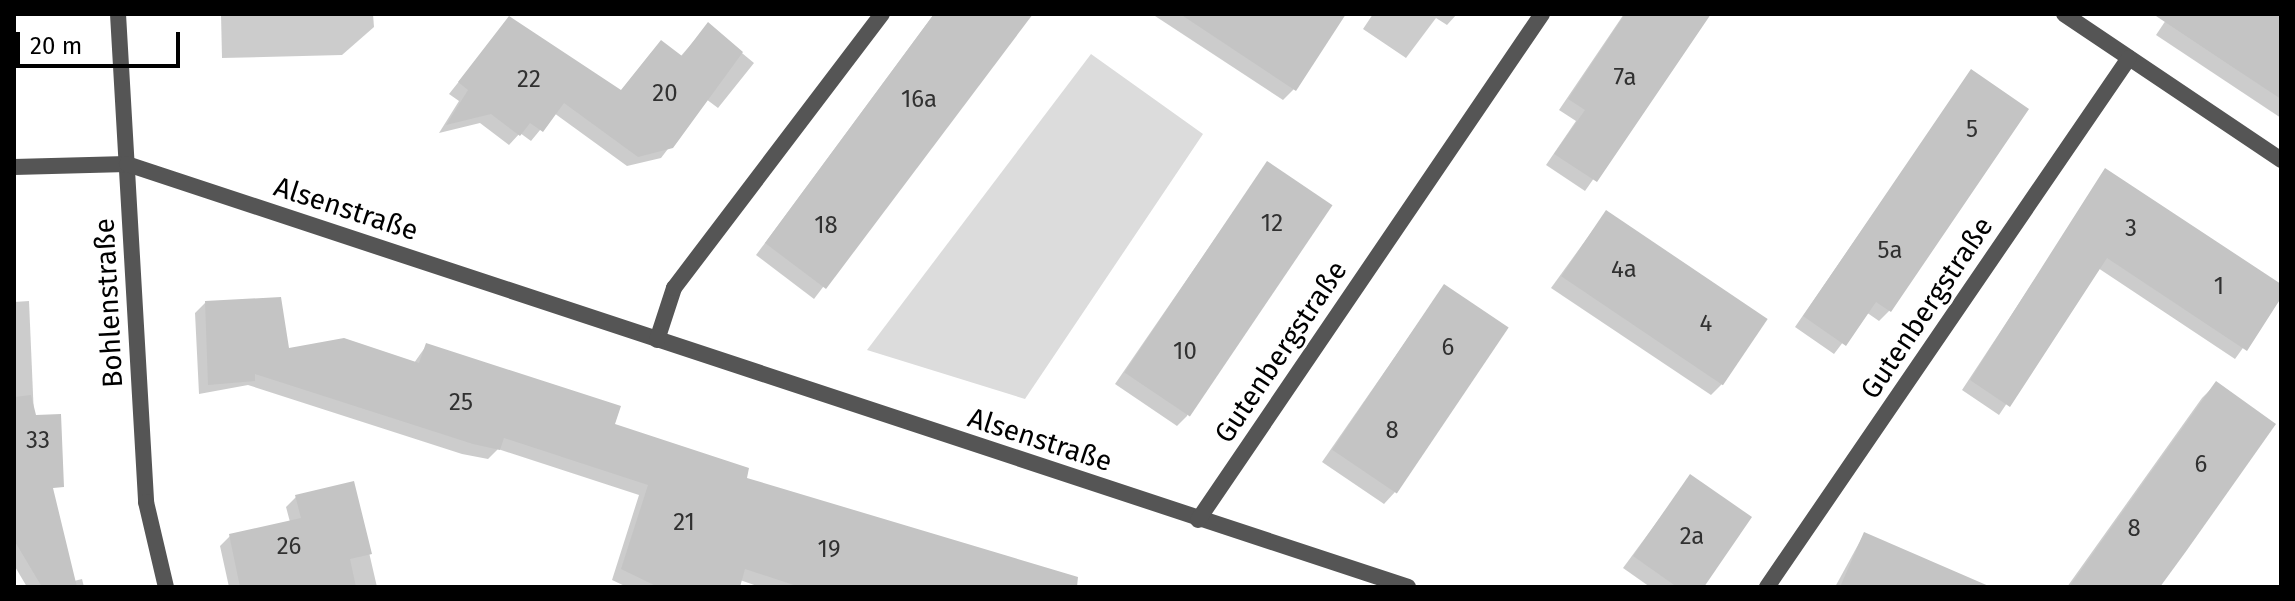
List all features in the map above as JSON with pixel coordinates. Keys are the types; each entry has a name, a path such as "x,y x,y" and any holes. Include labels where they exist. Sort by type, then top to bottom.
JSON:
{"street":[{"name":"Bohlenstraße","path":"118,14 146,502 166,587"},
{"path":"657,340 674,288 882,14"},
{"name":"Gutenbergstraße","path":"1198,520 1542,14"},
{"path":"2064,14 2281,160"},
{"name":"Gutenbergstraße","path":"1767,587 2129,58"},
{"name":"Alsenstraße","path":"14,167 127,164 1408,587"}],"shaded area":[{"path":"1091,54 1203,134 1025,399 867,350"}],"building":[{"path":"934,14 1033,14 826,289 765,243"},
{"path":"1180,14 1346,14 1296,91"},
{"path":"1625,14 1711,14 1597,182 1554,154 1585,110 1568,99"},
{"path":"2153,14 2281,14 2281,99 2234,68"},
{"path":"509,16 621,90 661,40 682,56 708,22 743,52 673,148 638,157 564,103 543,132 530,123 520,136 491,114 446,125 468,90 458,82"},
{"path":"1971,69 2029,109 1891,312 1876,302 1846,346 1803,316"},
{"path":"1267,161 1332,205 1190,417 1124,372"},
{"path":"2105,168 2281,284 2281,298 2247,351 2107,258 2010,407 1970,380"},
{"path":"1606,210 1768,319 1723,385 1561,276"},
{"path":"1444,284 1509,328 1397,493 1332,450"},
{"path":"281,297 289,348 344,338 419,363 426,343 621,406 615,424 749,468 747,478 1078,577 1077,587 800,587 745,569 740,587 658,587 621,569 648,485 504,438 500,450 473,444 255,374 255,381 208,385 205,301"},
{"path":"2216,381 2276,424 2187,550 2160,587 2069,587"},
{"path":"31,395 36,415 61,414 64,487 53,488 77,587 42,587 14,540 14,397"},
{"path":"1690,474 1752,517 1704,587 1677,587 1633,556"},
{"path":"354,481 372,554 350,559 356,587 240,587 229,534 301,518 295,495"},
{"path":"1864,532 1991,587 1840,587"}]}
